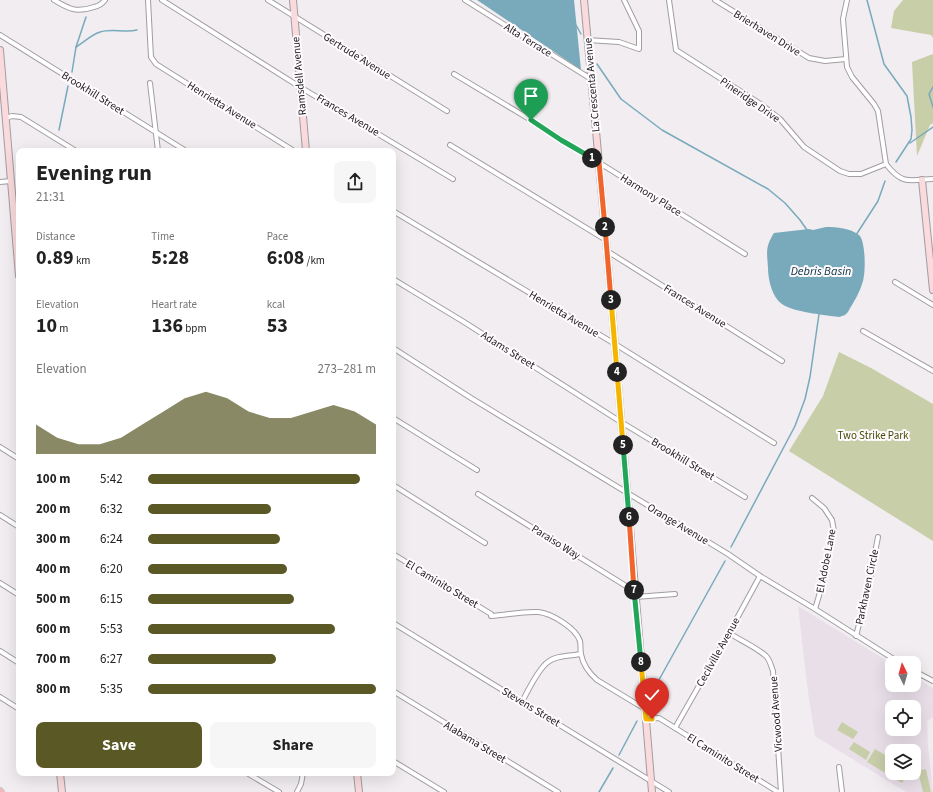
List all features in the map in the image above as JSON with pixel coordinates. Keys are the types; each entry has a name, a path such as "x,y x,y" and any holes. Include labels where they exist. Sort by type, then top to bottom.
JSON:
{"street":[{"path":"54,0 69,9 79,11 99,5 105,0"},
{"name":"Henrietta Avenue","path":"148,0 151,57 156,64 289,148"},
{"name":"Frances Avenue","path":"162,0 300,87 453,179"},
{"name":"Gertrude Avenue","path":"268,0 447,111"},
{"name":"Ramsdell Avenue","path":"293,0 306,148"},
{"name":"Alta Terrace","path":"465,0 591,79"},
{"name":"La Crescenta Avenue","path":"584,0 622,422 652,792"},
{"path":"588,40 619,42 639,49 639,31 624,0"},
{"name":"Pineridge Drive","path":"670,0 676,50 762,105 780,119 804,147 840,171 849,174 862,174 886,164"},
{"name":"Brierhaven Drive","path":"714,0 809,58 825,61 846,59"},
{"path":"847,0 843,19 846,59 852,77 874,104 878,112 886,164 891,171 901,178 912,182 933,179"},
{"name":"Brookhill Street","path":"0,35 181,148"},
{"path":"0,50 3,120 11,181 16,240"},
{"name":"Harmony Place","path":"454,74 599,162 745,254"},
{"path":"150,83 158,148"},
{"path":"3,120 12,116 21,117 71,148"},
{"path":"450,145 606,240"},
{"path":"922,180 933,286"},
{"path":"0,182 11,181"},
{"name":"Henrietta Avenue","path":"396,213 615,344 774,444"},
{"name":"Frances Avenue","path":"607,251 782,361"},
{"name":"Adams Street","path":"396,281 622,422"},
{"path":"895,282 933,305"},
{"path":"863,331 933,371"},
{"name":"Orange Avenue","path":"396,350 471,398 728,554 760,576 889,656"},
{"path":"396,420 477,470"},
{"name":"Brookhill Street","path":"622,422 745,497"},
{"path":"0,447 16,457"},
{"path":"396,488 485,543"},
{"name":"Paraiso Way","path":"478,494 635,594"},
{"name":"El Adobe Lane","path":"812,498 824,508 832,520 834,531 826,563 824,579 815,609"},
{"path":"0,515 16,525"},
{"name":"Parkhaven Circle","path":"856,636 868,588 878,537"},
{"name":"El Caminito Street","path":"396,556 491,615 538,612 546,614 569,626 581,642 581,654 585,666 597,680 645,709"},
{"name":"Cecilville Avenue","path":"675,728 760,576"},
{"path":"0,583 16,593"},
{"path":"635,594 675,594"},
{"name":"Stevens Street","path":"396,625 669,792"},
{"name":"Vicwood Avenue","path":"729,633 761,652 770,663 772,671 781,792"},
{"path":"0,651 16,661"},
{"path":"522,702 548,661 581,654"},
{"path":"921,675 933,681"},
{"name":"Alabama Street","path":"396,693 558,792"},
{"path":"0,697 16,707"},
{"name":"El Caminito Street","path":"646,719 659,718 778,792"},
{"path":"396,763 444,792"},
{"path":"839,767 842,792"},
{"path":"60,776 62,792"},
{"path":"252,776 279,792"},
{"path":"297,792 301,784 302,776"},
{"path":"357,776 359,792"}],"shaded area":[{"path":"798,606 885,660 885,692 921,692 921,681 933,688 933,717 927,721 933,792 906,792 886,780 921,780 921,744 885,744 885,779 815,736 808,692"}],"green space":[{"path":"903,0 933,0 933,38 931,35 891,28 894,11"},
{"path":"933,54 933,123 930,125 917,156 912,62"},
{"name":"Two Strike Park","path":"839,352 871,368 933,404 933,541 789,451 823,396"},
{"path":"842,722 858,732 853,739 837,730"},
{"path":"854,742 870,752 866,760 849,749"},
{"path":"875,749 885,755 885,773 867,762"},
{"path":"926,769 931,792 923,792 920,780 921,770"},
{"path":"897,780 904,780 902,783"}],"water":[{"path":"477,0 574,0 581,70 483,4"},
{"name":"Debris Basin","path":"826,227 843,228 852,231 859,235 863,244 865,259 861,288 848,312 839,317 801,311 787,307 779,301 773,292 769,277 767,250 774,233 809,229 813,230"}],"waterway":[{"path":"867,0 884,64 907,96 911,117 911,139 896,162"},
{"path":"72,72 76,47 86,17"},
{"path":"576,25 581,34"},
{"path":"76,47 100,32 109,30 137,30"},
{"path":"597,64 621,99 662,130 768,189 785,203 807,230"},
{"path":"59,130 68,86"},
{"path":"933,87 929,94 933,107"},
{"path":"910,143 933,127"},
{"path":"856,235 878,201 885,181"},
{"path":"731,547 795,426 805,399 810,377 819,314"},
{"path":"650,696 725,561"},
{"path":"619,755 637,721"},
{"path":"599,792 613,768"}],"route":[{"path":"531,120 561,140 599,162 646,719 652,719"}]}
